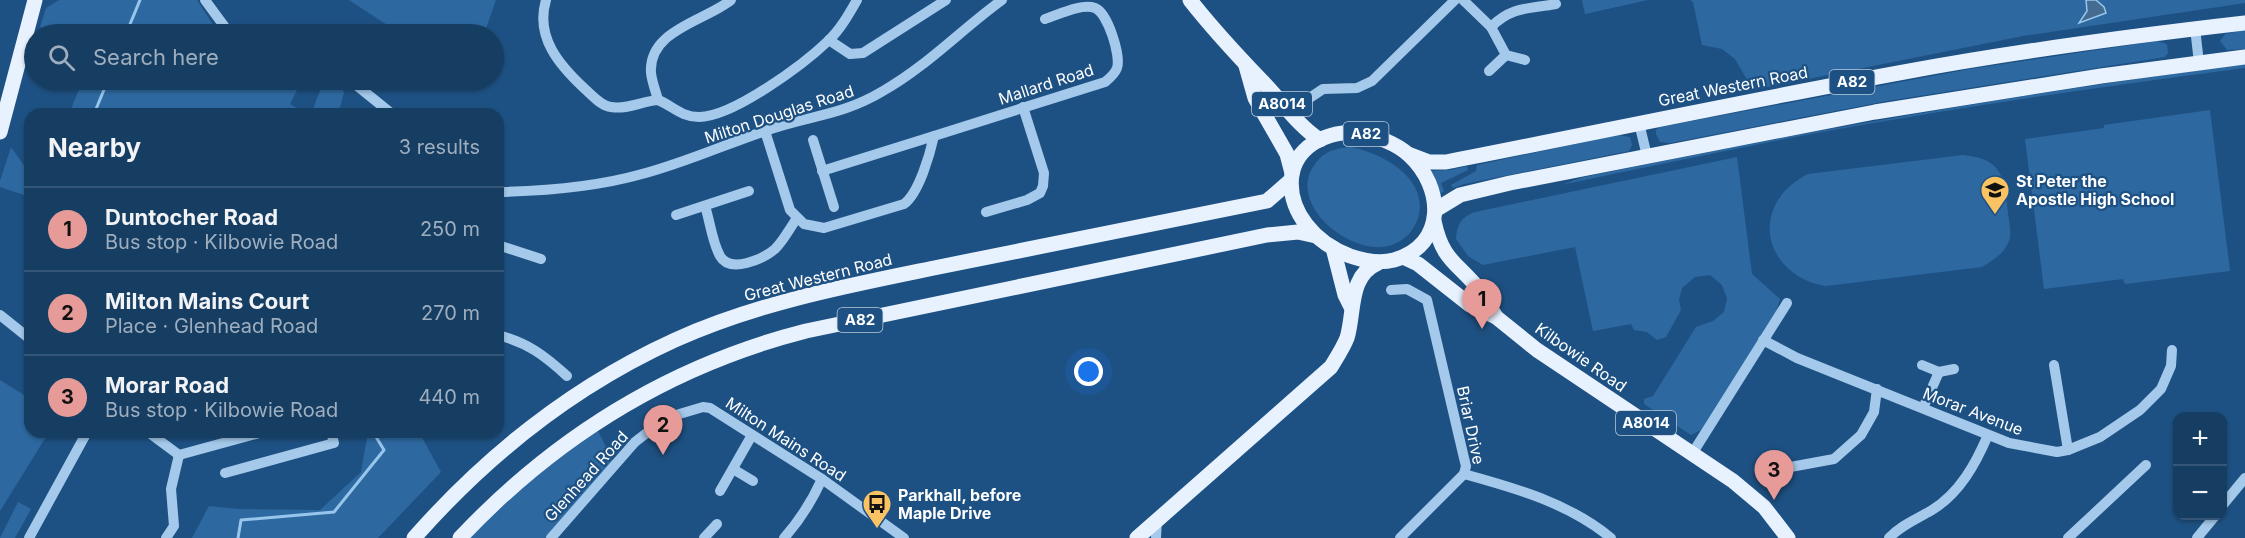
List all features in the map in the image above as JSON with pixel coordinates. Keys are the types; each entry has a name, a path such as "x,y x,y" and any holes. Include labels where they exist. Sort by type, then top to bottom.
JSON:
{"main road":[{"path":"28,24 35,0"},
{"name":"A8014","path":"1190,0 1304,129 1320,140"},
{"name":"Great Western Road","path":"1408,154 1429,162 1446,162 1907,71 2245,22"},
{"path":"0,132 2,111 24,37"},
{"name":"A82","path":"460,538 516,483 594,423 664,383 735,353 806,331 1267,235 1298,232 1316,237 1333,248 1358,258 1378,263 1403,257 1423,242 1436,215 1455,197 1484,188 1875,112 2101,76 2245,57"},
{"name":"A8014","path":"1246,66 1255,98 1287,154 1291,177"},
{"name":"A82","path":"1316,237 1300,215 1293,199 1291,177 1303,153 1320,140 1339,134 1360,132 1380,138 1408,154 1428,182 1436,215"},
{"name":"Great Western Road","path":"414,538 470,479 548,414 626,364 700,330 748,312 842,287 1267,201 1291,177"},
{"name":"A8014","path":"1436,215 1444,251 1481,292 1496,317"},
{"path":"1333,248 1345,295 1351,307"},
{"name":"Kilbowie Road","path":"1403,257 1418,264 1470,305 1496,317 1537,350 1733,481 1764,507 1788,538"},
{"path":"1137,538 1331,367 1341,352 1347,336 1357,286 1371,266 1378,263"}],"street":[{"path":"546,0 543,29 551,51 571,76 599,101 610,107 618,108 658,100"},
{"path":"731,0 673,33 659,45 652,57 651,73 658,100 679,114 701,117 720,112 777,80 829,40 857,0"},
{"path":"829,40 850,54 863,53 946,0"},
{"name":"Milton Douglas Road","path":"504,194 590,185 632,177 683,162 765,131 838,112 868,100 915,70 1002,0"},
{"path":"1308,99 1323,89 1356,88 1372,81 1455,0"},
{"path":"1463,0 1491,27 1506,55 1525,60"},
{"path":"206,1 223,24"},
{"path":"1491,27 1503,15 1512,11 1556,4"},
{"name":"Mallard Road","path":"822,171 1110,79 1118,66 1118,59 1107,19 1100,11 1095,8 1081,8 1045,19"},
{"path":"2195,28 2199,63"},
{"path":"1489,71 1506,55"},
{"path":"362,90 385,108"},
{"path":"986,212 1027,200 1040,193 1043,186 1044,173 1023,107"},
{"path":"1639,123 1647,156"},
{"path":"765,131 790,210 804,224 824,228 908,201 916,187 934,136"},
{"path":"813,140 834,207"},
{"path":"676,215 749,191"},
{"path":"705,206 720,256 730,264 737,265 767,254 780,243 798,219"},
{"path":"504,246 541,259"},
{"name":"Briar Drive","path":"1391,290 1407,289 1426,300 1466,466 1464,474 1503,484 1550,502 1593,523 1611,538"},
{"path":"1692,454 1787,303"},
{"path":"0,315 24,334"},
{"path":"504,336 518,340 543,354 567,376"},
{"name":"Morar Avenue","path":"1763,340 1797,358 1988,435 2009,443 2057,452 2100,437 2140,410 2162,389 2171,366 2172,350"},
{"path":"2054,364 2068,450"},
{"path":"1922,365 1939,372 1954,369"},
{"path":"1923,408 1939,372"},
{"path":"1766,465 1785,468 1834,459 1861,435 1874,412 1877,389"},
{"name":"Glenhead Road","path":"551,538 635,442 666,418 704,406 710,408"},
{"name":"Milton Mains Road","path":"710,408 822,479 904,538"},
{"path":"720,490 752,435"},
{"path":"1889,538 1906,523 1935,508 1965,480 1979,458 1988,435"},
{"path":"29,538 84,438"},
{"path":"156,438 179,455"},
{"path":"179,455 241,438"},
{"path":"225,473 334,443 333,438"},
{"path":"166,538 174,526 171,489 179,455"},
{"path":"2068,538 2146,465"},
{"path":"733,469 753,481"},
{"path":"1400,538 1464,474"},
{"path":"2227,501 2245,478"},
{"path":"784,538 813,499 822,479"},
{"path":"1155,538 1157,520"},
{"path":"2197,538 2212,520"},
{"path":"704,538 717,524"}],"shaded area":[{"path":"59,0 197,0 213,24 41,24 46,8"},
{"path":"349,0 496,0 488,24 386,24"},
{"path":"1582,0 1648,0 1585,14"},
{"path":"1690,0 2245,0 2245,3 2023,36 1753,90 1735,59 1722,49 1702,45 1693,2"},
{"path":"2086,0 2096,0 2104,7 2106,13 2079,23 2087,11"},
{"path":"2245,30 2245,49 2227,50 2220,41 2225,34"},
{"path":"2157,41 2167,44 2168,53 2165,57 1887,101 1670,143 1660,142 1656,134 1656,130 1660,127 1970,69"},
{"path":"2245,64 2245,68 2047,95 1850,127 1561,185 1584,177 1666,160 1913,114"},
{"path":"79,90 297,90 290,104 297,108 71,108"},
{"path":"320,90 343,90 340,108 313,108"},
{"path":"2210,110 2230,271 2125,284 2123,279 2044,289 2025,139"},
{"path":"1618,135 1630,137 1632,145 1629,151 1453,188 1451,185 1476,171 1477,165"},
{"path":"11,147 24,165 24,195 0,187"},
{"path":"1351,147 1376,155 1401,170 1417,191 1420,204 1418,218 1406,237 1394,244 1378,247 1361,244 1344,237 1316,212 1309,196 1308,180 1315,164 1331,151"},
{"path":"1963,155 1977,157 1994,166 2003,180 2005,190 2010,227 2009,241 2001,253 1982,267 1826,286 1812,283 1798,276 1778,257 1772,244 1771,217 1783,193 1808,174"},
{"path":"1737,157 1752,274 1780,299 1776,312 1701,430 1691,435 1644,404 1644,399 1653,396 1696,327 1713,321 1724,312 1727,298 1722,285 1710,275 1695,277 1682,288 1679,300 1681,310 1666,337 1657,340 1647,332 1634,330 1631,324 1593,331 1575,247 1483,265 1468,256 1456,239 1461,222 1466,216 1475,212"},
{"path":"1467,166 1468,170 1441,183 1444,191 1438,195 1429,171"},
{"path":"0,380 24,395 24,438 45,438 0,511"},
{"path":"594,423 615,465 551,538 460,538"},
{"path":"367,438 422,438 441,472 378,538 192,538 209,506 238,509 320,510 361,472"},
{"path":"18,502 31,509 15,538 0,538"}],"waterway":[{"path":"130,24 140,0"},
{"path":"96,108 104,90"},
{"path":"238,538 241,520 334,512 384,450 377,438"}],"place":[{"name":"St Peter the Apostle High School","path":"1995,216"},
{"name":"Duntocher Road","path":"1482,329"},
{"name":"Milton Mains Court","path":"663,455"},
{"name":"Morar Road","path":"1774,500"},
{"name":"Parkhall, before Maple Drive","path":"877,530"}]}
